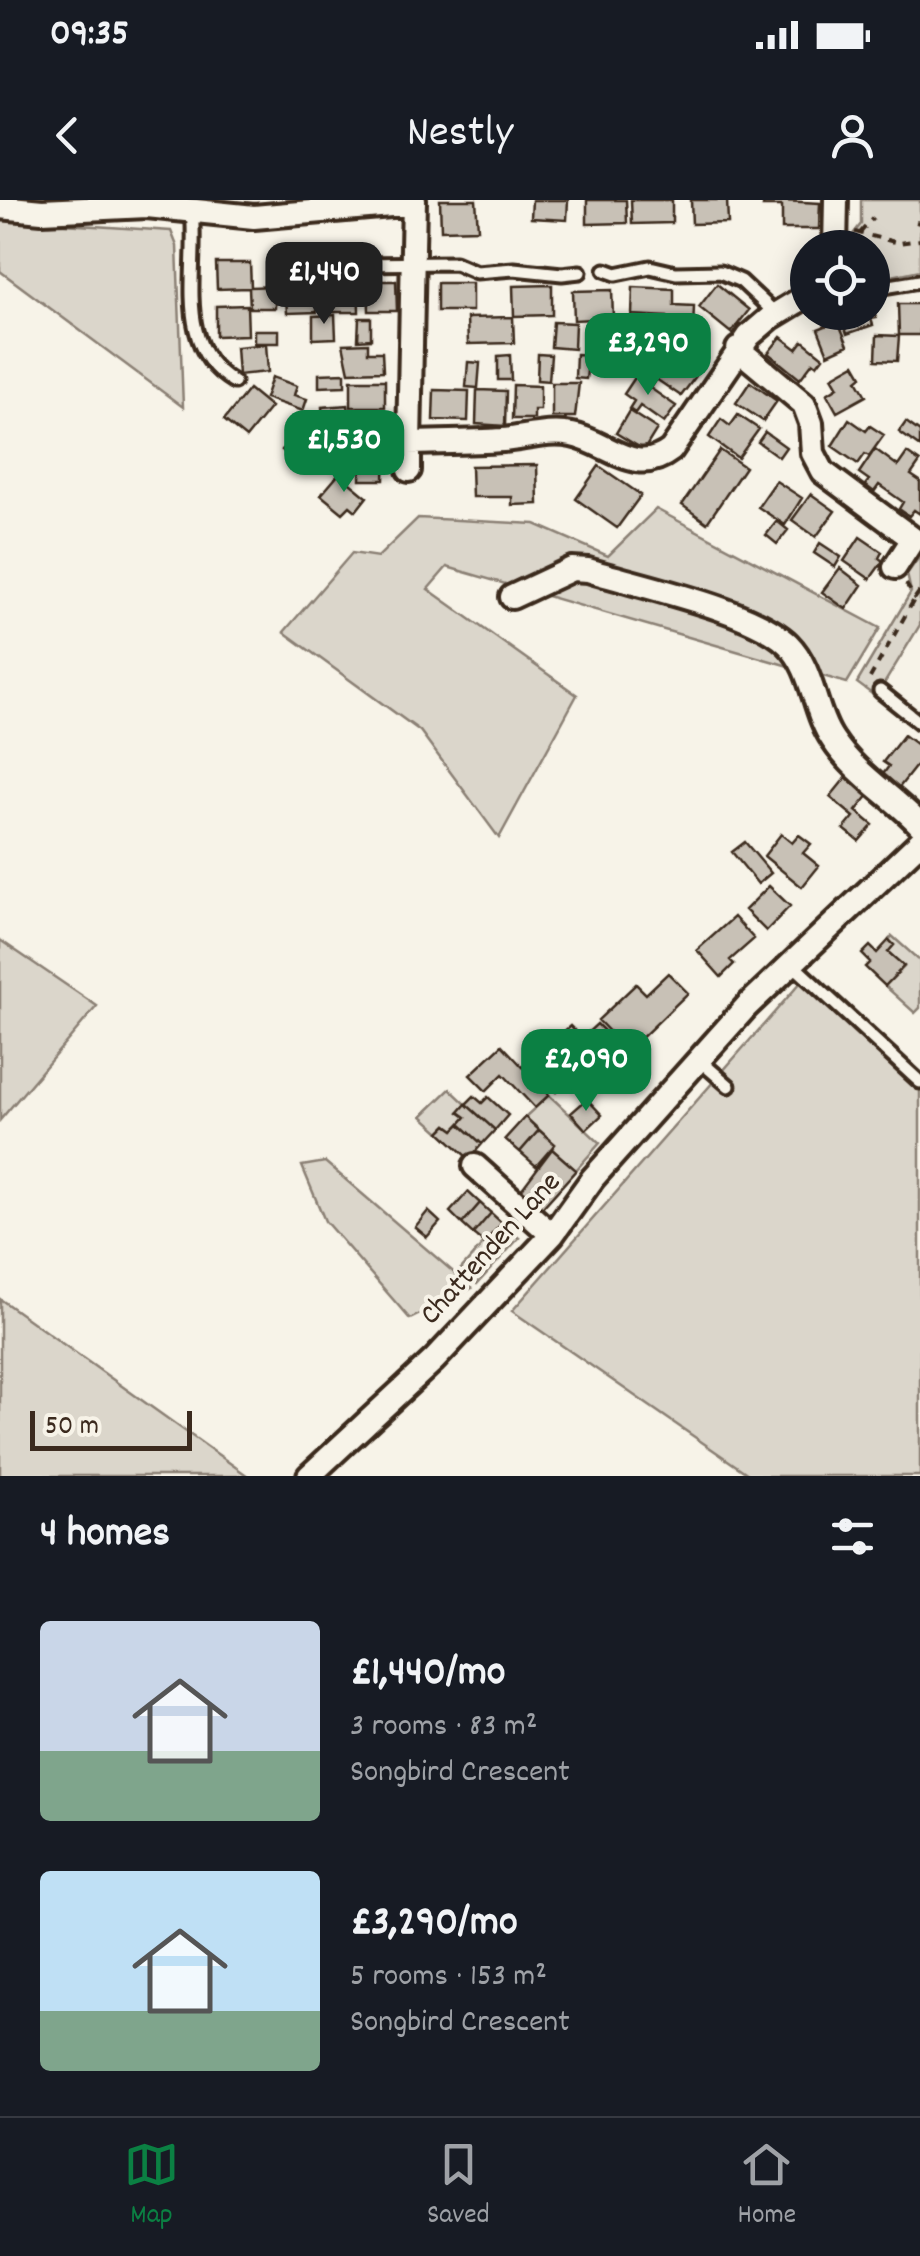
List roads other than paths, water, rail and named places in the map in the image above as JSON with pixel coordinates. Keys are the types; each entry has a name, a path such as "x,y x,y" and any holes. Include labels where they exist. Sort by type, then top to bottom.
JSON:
{"street":[{"path":"836,200 836,230"},
{"path":"0,207 147,206 192,210 222,206 254,217 414,202 409,470"},
{"path":"410,442 505,440 562,433 586,438 630,460 652,461 671,450 738,349 790,306"},
{"path":"738,349 804,404 811,423 813,452 823,472 913,539 895,567"},
{"path":"512,597 572,569 588,570 734,614 767,629 788,644 799,660 831,738 920,825"},
{"name":"Chattenden Lane","path":"310,1476 434,1360 552,1235 593,1178 698,1059 791,963 920,842"},
{"path":"474,1166 552,1235"}],"lane":[{"path":"192,210 195,335 210,362 234,382"},
{"path":"324,272 353,264 455,263 476,272 580,272"},
{"path":"605,270 616,274 650,268 676,273 720,272 741,281 776,314"},
{"path":"890,286 920,281"},
{"path":"880,691 920,724"},
{"path":"791,963 920,1082"},
{"path":"698,1059 728,1086"}]}
